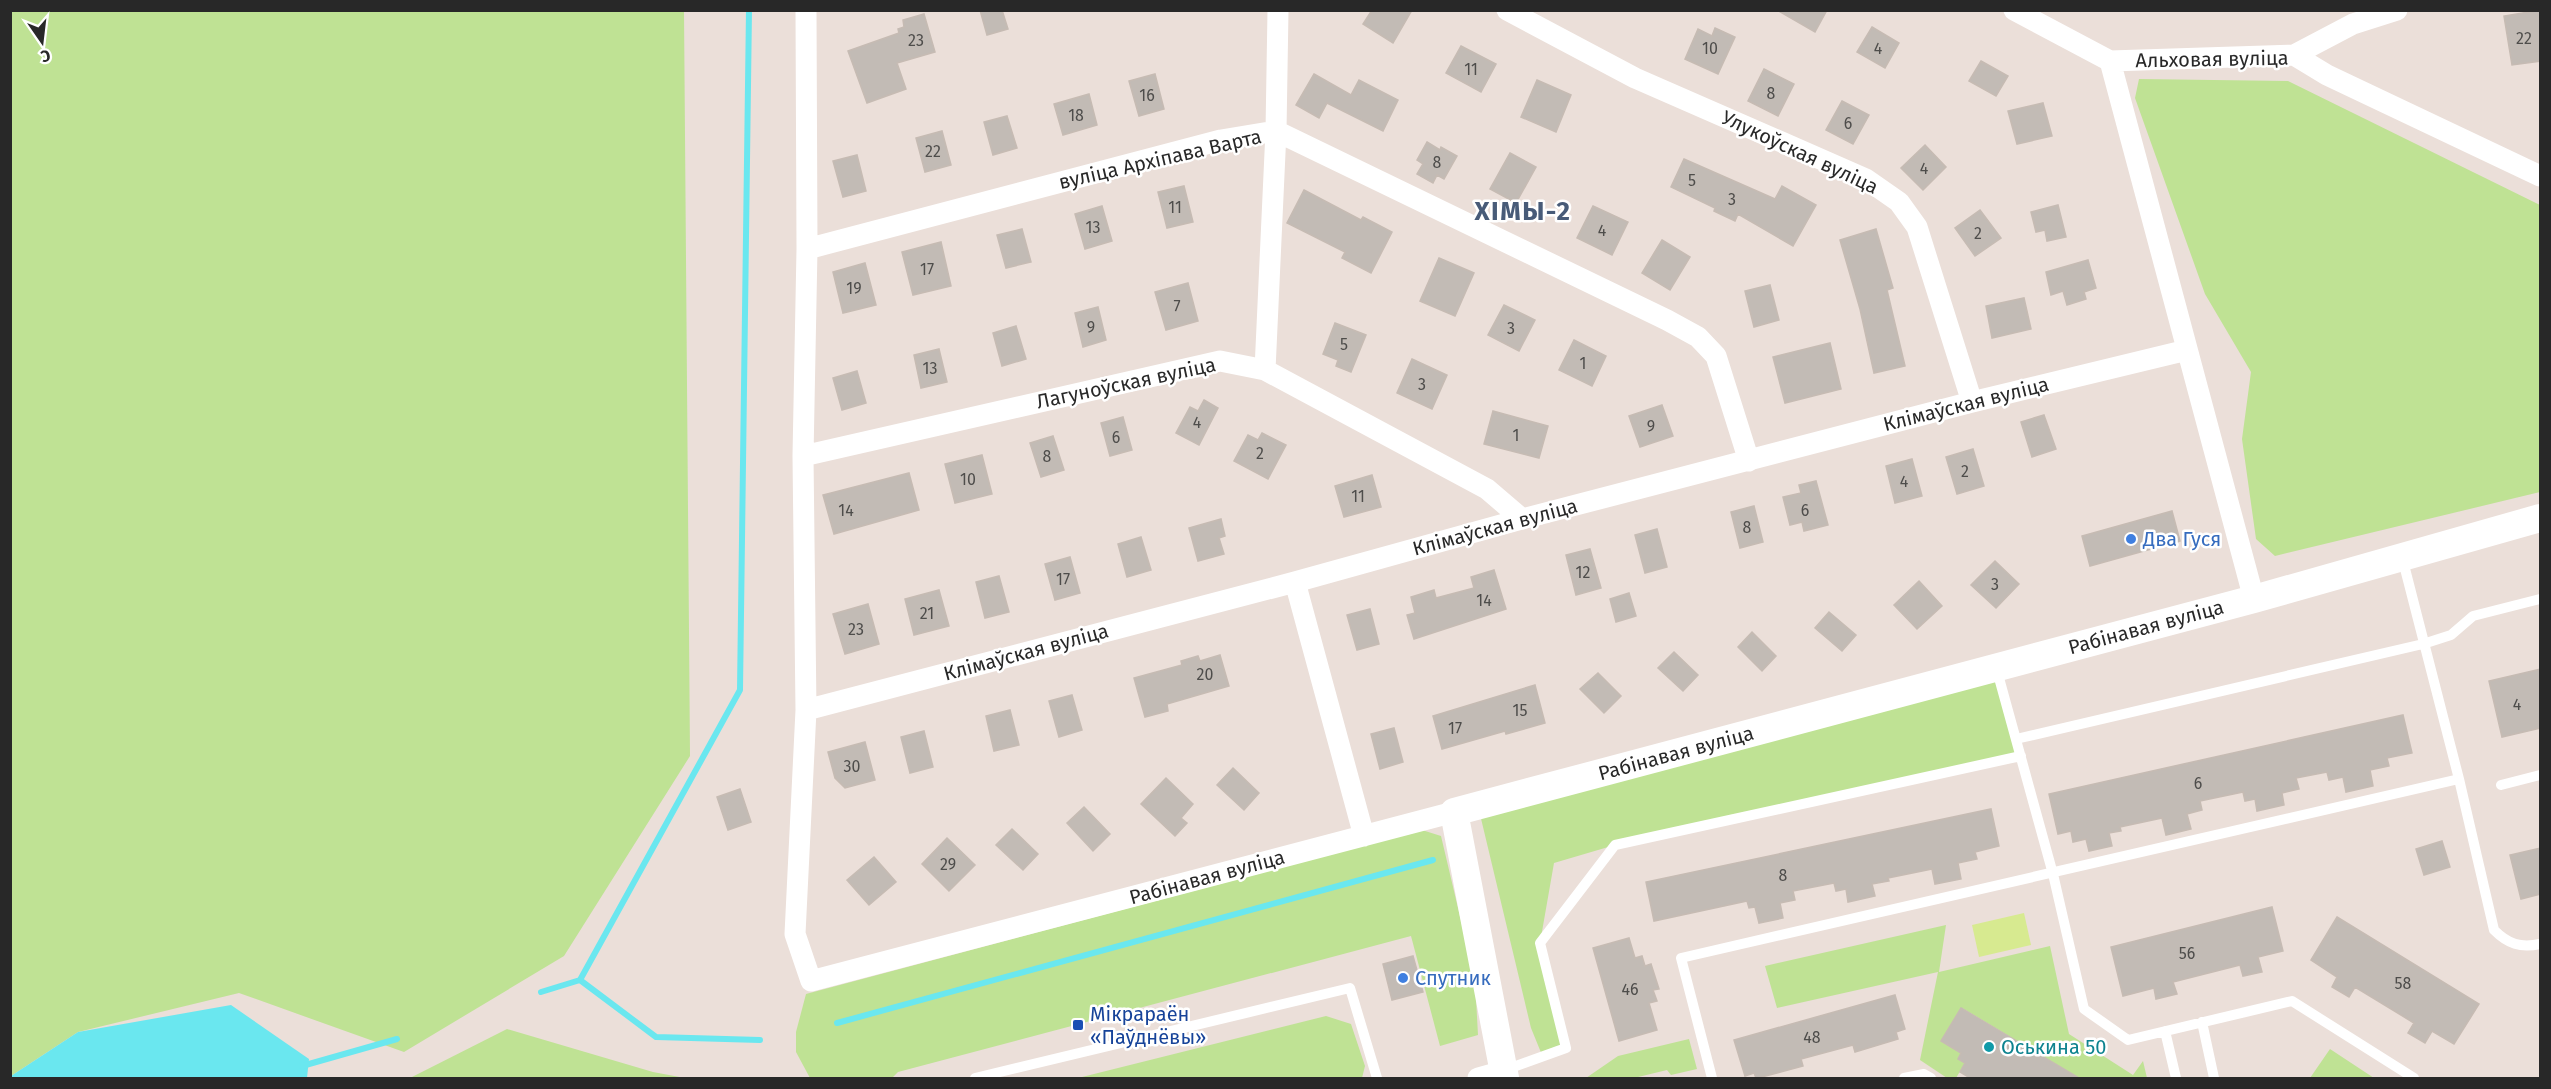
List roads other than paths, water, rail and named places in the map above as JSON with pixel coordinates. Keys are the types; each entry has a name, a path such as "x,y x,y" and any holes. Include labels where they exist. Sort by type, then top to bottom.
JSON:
{"street":[{"path":"806,10 807,249 803,456 806,710"},
{"path":"1265,370 1276,132 1278,10"},
{"name":"Улукоўская вуліца","path":"1507,10 1635,78 1866,179 1899,202 1917,227 1972,402"},
{"name":"Альховая вуліца","path":"2014,10 2110,61 2294,55 2327,75 2541,176"},
{"path":"2294,55 2353,24 2397,10"},
{"path":"2110,61 2254,599"},
{"name":"вуліца Архіпава Варта","path":"807,249 1221,140 1276,132 1667,320 1698,338 1716,356 1749,460"},
{"name":"Клімаўская вуліца","path":"806,710 1295,582 1522,519 1972,402 2187,350"},
{"name":"Лагуноўская вуліца","path":"803,456 1220,361 1265,370 1487,489 1522,519"},
{"name":"Рабінавая вуліца","path":"806,710 795,934 811,981 2254,599 2541,518"},
{"path":"1295,582 1364,836"},
{"path":"1454,812 1495,1076"}],"lane":[{"path":"2402,557 2459,779 2494,930 2507,943 2528,947 2541,944"},
{"path":"2016,739 2423,644 2451,635 2473,616 2541,599"},
{"path":"1996,667 2053,874 2084,1009 2128,1040 2292,1001 2414,1078"},
{"path":"1495,1076 1566,1048 1540,943 1615,845 2021,756"},
{"path":"2501,785 2541,775"},
{"path":"1712,1078 1681,958 2459,779"},
{"path":"975,1078 1350,988 1377,1078"},
{"path":"2202,1022 2214,1078"},
{"path":"2165,1031 2176,1078"},
{"path":"1904,1078 1924,1074 1931,1078"}],"water":[{"path":"231,1005 309,1059 307,1078 11,1078 78,1032"}],"waterway":[{"path":"541,992 580,980 740,690 749,10"},
{"path":"837,1023 1433,860"},
{"path":"580,980 656,1037 760,1040"},
{"path":"302,1066 397,1039"}],"place":[{"name":"Два Гуся","path":"2131,539"},
{"name":"Спутник","path":"1403,978"},
{"name":"Мікрараён «Паўднёвы»","path":"1078,1025"},
{"name":"Оськина 50","path":"1989,1047"}],"district":[{"name":"ХІМЫ-2","path":"1523,211"}]}
